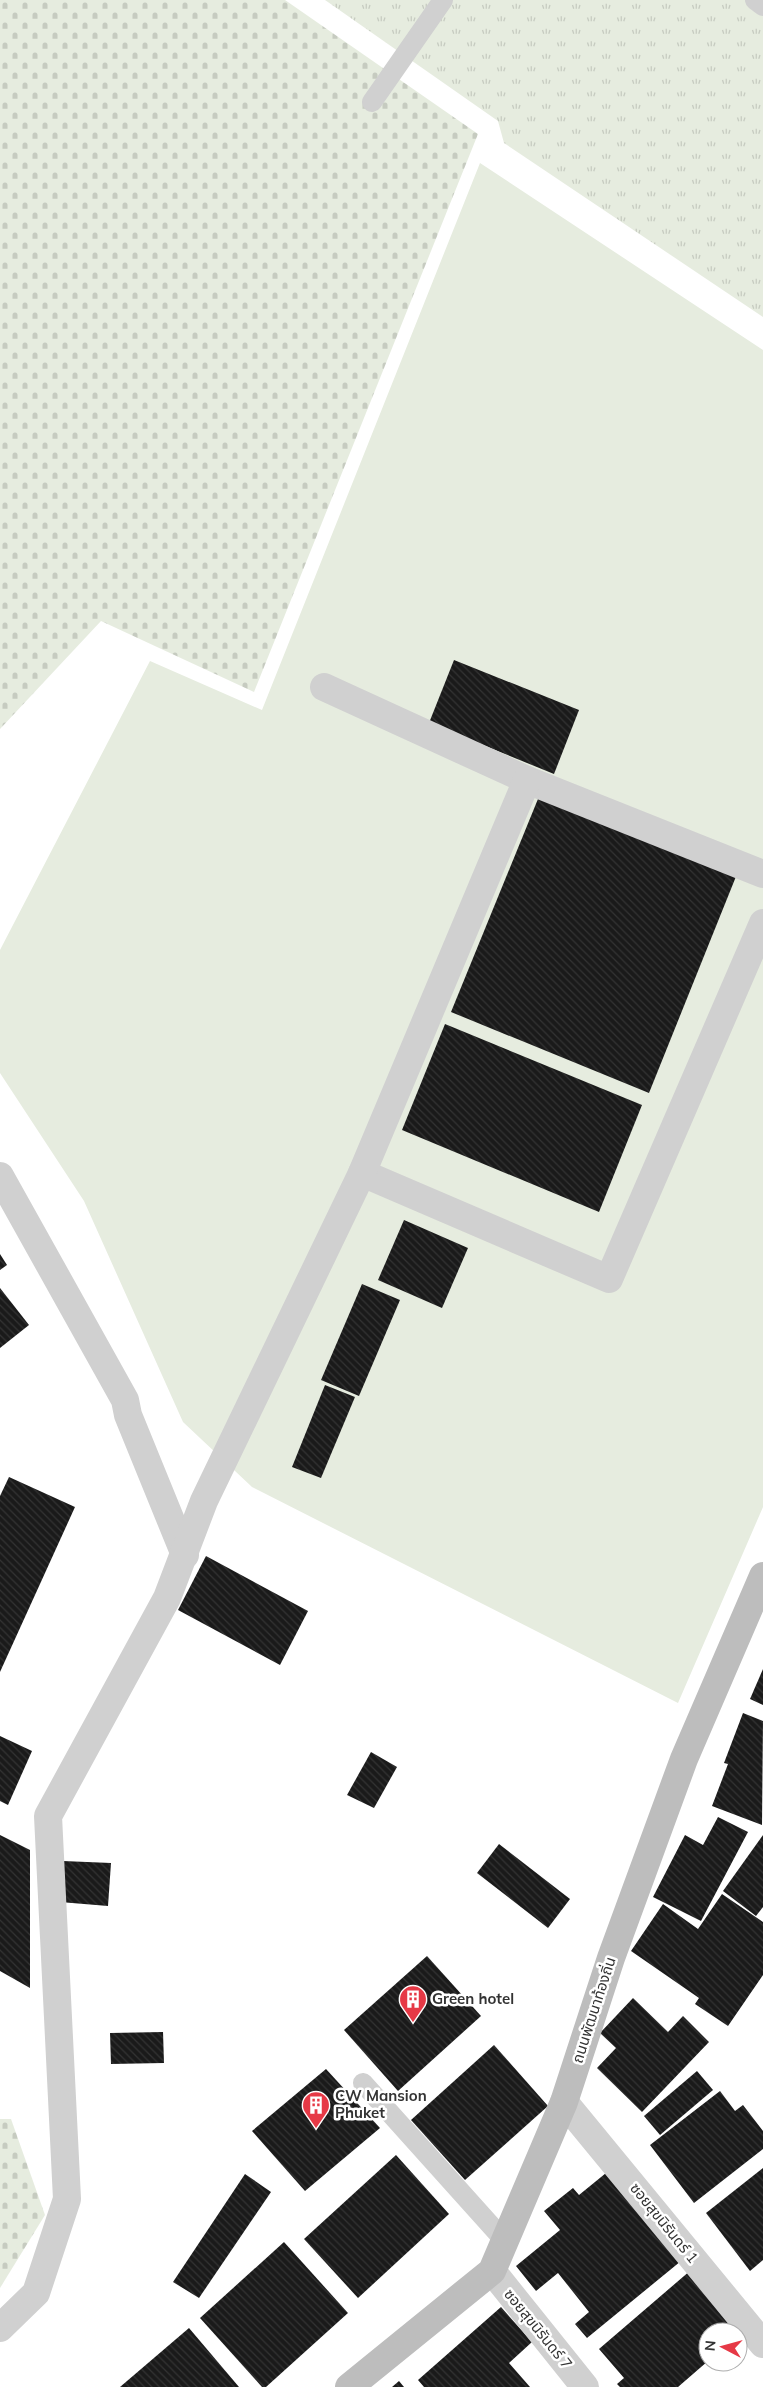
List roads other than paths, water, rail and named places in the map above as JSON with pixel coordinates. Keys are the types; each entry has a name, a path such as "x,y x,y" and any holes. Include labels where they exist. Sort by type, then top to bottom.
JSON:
{"street":[{"path":"324,688 527,780 763,874"},
{"path":"0,2328 36,2293 67,2199 48,1816 167,1598 204,1501 362,1174 527,780"},
{"path":"362,1174 609,1279 763,923"},
{"path":"0,1176 125,1400 128,1416 185,1555"},
{"name":"ถนนพัฒนาท้องถิ่น","path":"349,2387 492,2271 564,2102 611,1958 684,1759 763,1576"},
{"name":"ซอยสุขนิรันดร์ 1","path":"564,2102 763,2344"},
{"name":"ซอยสุขนิรันดร์ 7","path":"492,2271 585,2387"}],"lane":[{"path":"372,102 442,0"},
{"path":"755,0 763,6"},
{"path":"363,2083 504,2240"}],"place":[{"name":"Green hotel","path":"413,2023"},
{"name":"CW Mansion Phuket","path":"316,2129"}]}
